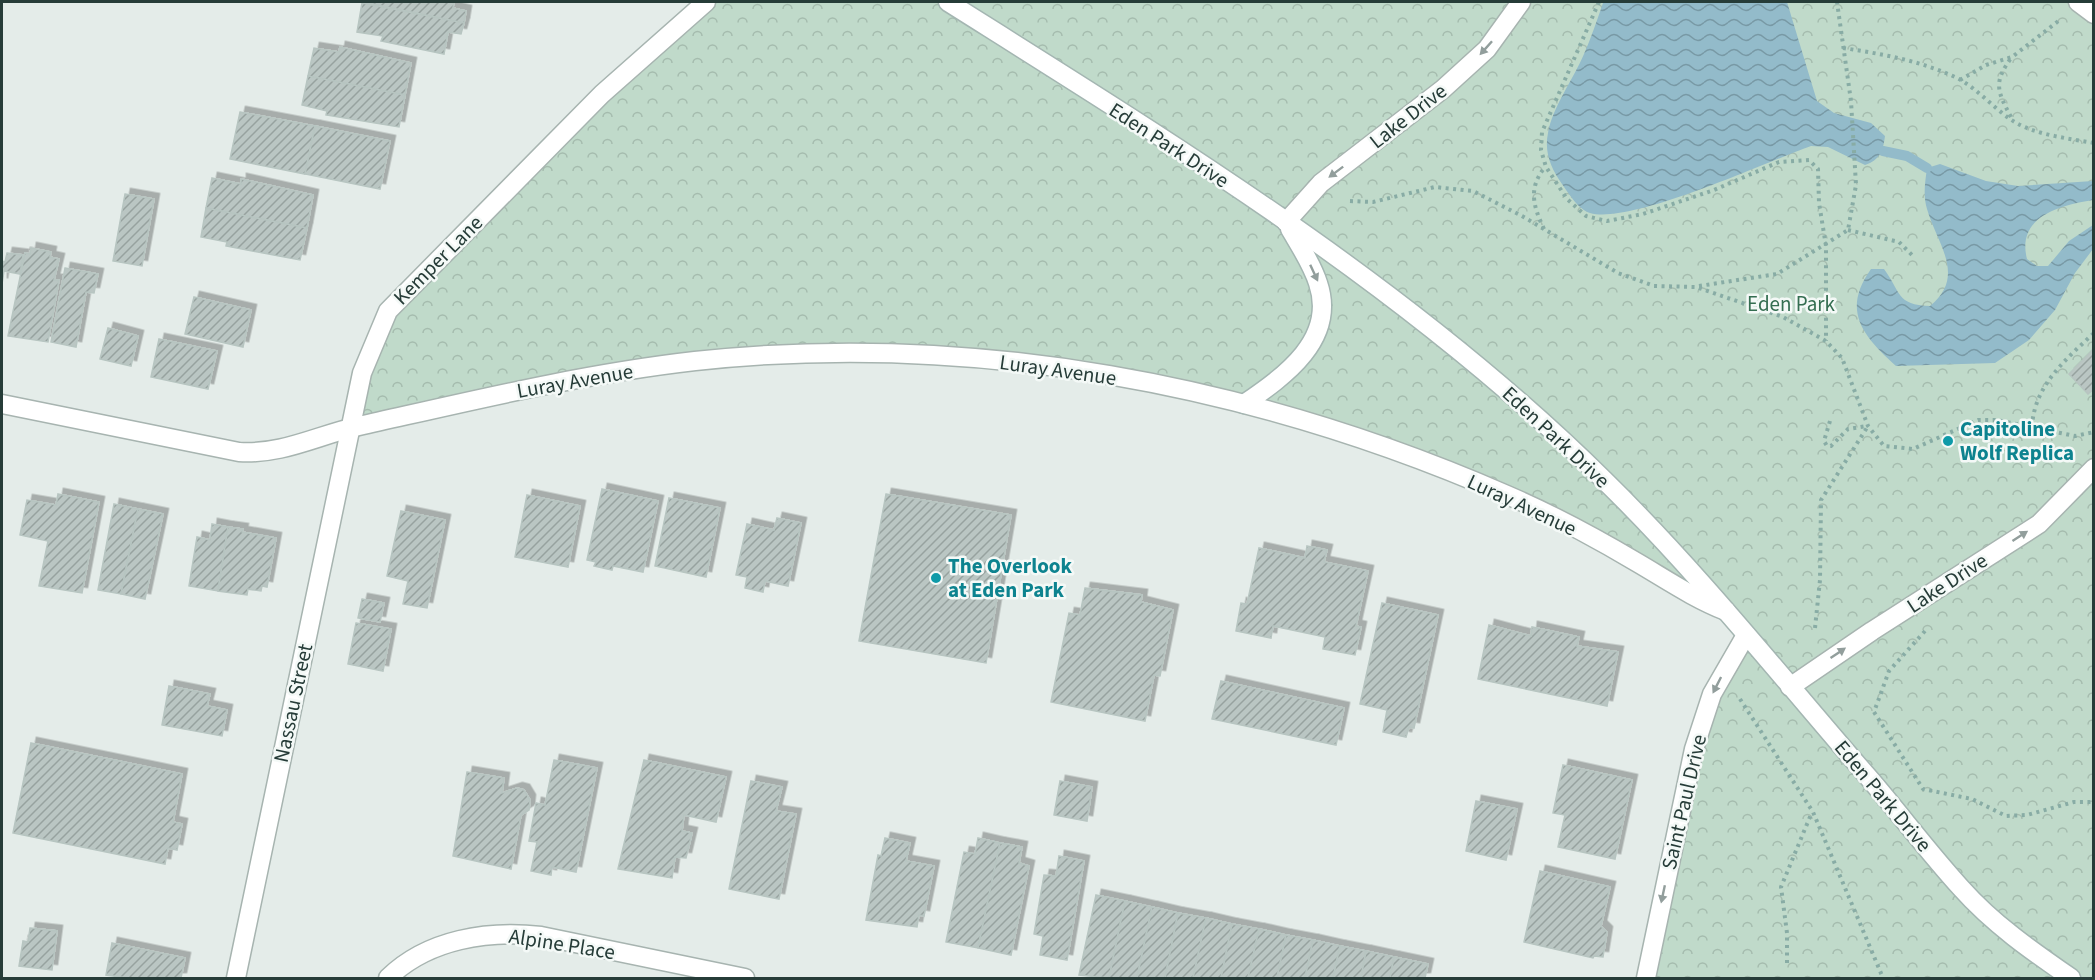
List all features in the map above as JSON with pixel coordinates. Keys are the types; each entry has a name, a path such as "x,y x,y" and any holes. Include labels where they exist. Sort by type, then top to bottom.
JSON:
{"street":[{"name":"Kemper Lane","path":"350,428 362,373 388,311 602,94 706,2"},
{"name":"Eden Park Drive","path":"948,2 1286,222 1405,309 1529,407 1607,482 1726,611 1962,889 2009,934 2071,978"},
{"name":"Lake Drive","path":"1286,222 1321,183 1443,89 1487,49 1521,2"},
{"path":"1244,404 1278,380 1302,358 1316,336 1322,309 1318,281 1286,222"},
{"name":"Luray Avenue","path":"350,428 575,378 697,361 819,354 943,356 1065,368 1186,389 1306,420 1399,450 1506,494 1617,551 1707,603 1726,611"},
{"path":"2,404 239,452 259,453 284,450 350,428"},
{"name":"Nassau Street","path":"237,978 350,428"},
{"name":"Lake Drive","path":"1790,687 1872,631 2039,524 2094,468"},
{"name":"Saint Paul Drive","path":"1646,978 1694,749 1712,694 1746,635"},
{"name":"Alpine Place","path":"388,978 420,955 464,938 510,933 541,936 745,978"}],"path":[{"path":"1599,2 1542,132 1542,150 1546,167 1567,199 1586,216 1607,221 1634,217 1714,190 1779,162 1809,160 1818,169 1819,203 1826,246 1826,341"},
{"path":"1350,201 1373,201 1435,187 1473,191 1618,273 1654,286 1696,287 1777,274 1826,246 1848,230 1856,185 1851,101 1837,2"},
{"path":"2012,121 1998,93 2000,72 2012,57 2050,26 2084,7"},
{"path":"1843,48 1887,55 1960,80 2012,121 2055,136 2094,143"},
{"path":"1960,80 1986,65 2012,57"},
{"path":"1544,230 1535,210 1535,180 1546,167"},
{"path":"1848,230 1899,242 1913,256"},
{"path":"1696,287 1783,316 1826,341 1842,358 1868,426 1884,446 1913,449 1978,420 1997,420 2075,436 2094,432"},
{"path":"2032,427 2032,410 2038,393 2065,360 2094,333"},
{"path":"1830,421 1824,441 1827,446 1832,446 1848,429 1868,426"},
{"path":"1815,628 1820,580 1821,500 1868,426"},
{"path":"1740,699 1813,812 1883,978"},
{"path":"1874,712 1923,789 1972,799 2006,816 2027,815 2074,802 2094,802"},
{"path":"1787,963 1787,933 1781,887 1813,812"}],"green space":[{"name":"Eden Park","path":"706,2 2093,2 2093,978 1646,978 1694,749 1748,630 1513,497 1186,389 943,356 697,361 350,428 388,311"}],"water":[{"path":"1787,2 1817,101 1834,113 1871,123 1885,136 1880,154 1865,165 1828,147 1811,146 1699,190 1636,210 1609,214 1590,213 1582,209 1555,172 1549,160 1547,140 1554,113 1580,63 1603,3"},
{"path":"1940,164 1986,181 2018,186 2093,181 2093,200 2067,205 2044,216 2034,223 2025,245 2027,259 2037,266 2048,266 2069,241 2093,225 2093,249 2075,273 2055,310 2029,340 1995,363 1896,366 1866,333 1857,310 1858,298 1862,284 1871,269 1884,269 1901,296 1911,303 1930,306 1941,295 1947,283 1948,271 1942,247 1927,209 1925,194 1927,168"}],"building":[{"path":"363,2 454,2 453,8 466,11 464,23"},
{"path":"362,3 464,23 461,34 448,32 444,54 381,41 383,36 357,32"},
{"path":"340,47 411,63 405,95 308,76 314,48 339,52"},
{"path":"308,76 405,95 399,127 326,115 327,111 302,105"},
{"path":"240,112 315,126 305,174 230,159"},
{"path":"315,126 390,141 380,189 305,174"},
{"path":"212,178 241,184 241,179 313,195 307,228 206,208"},
{"path":"125,194 154,199 142,266 113,261"},
{"path":"206,208 307,228 300,260 226,246 227,242 201,237"},
{"path":"31,248 51,252 50,257 59,259 54,280 59,280 48,342 8,336 25,253 30,254"},
{"path":"7,253 23,255 20,274 4,271 2,284 2,261 5,262"},
{"path":"65,268 98,274 94,293 86,292 76,347 51,342"},
{"path":"194,297 251,310 243,347 185,334"},
{"path":"108,328 138,336 131,366 100,359"},
{"path":"159,339 217,351 208,389 151,377"},
{"path":"2094,349 2094,389 2088,394 2069,374"},
{"path":"602,489 658,501 643,572 613,566 612,570 594,566 596,562 587,560"},
{"path":"58,494 99,502 82,593 39,586 48,541 20,535 27,500 56,505"},
{"name":"The Overlook at Eden Park","path":"886,494 1011,515 986,663 859,641"},
{"path":"527,495 580,506 568,567 515,557"},
{"path":"669,498 720,508 706,577 655,566"},
{"path":"114,504 138,509 121,594 98,590"},
{"path":"138,509 163,514 145,599 121,594"},
{"path":"401,511 445,520 427,608 403,604 408,581 387,576"},
{"path":"777,518 801,523 788,586 765,581 763,592 745,588 747,577 736,575 747,524 774,530"},
{"path":"212,524 228,527 218,591 189,586 197,537 210,540"},
{"path":"228,527 276,538 267,587 262,586 261,591 248,589 247,595 218,591"},
{"path":"1307,546 1327,550 1324,562 1368,571 1356,626 1361,627 1355,655 1323,649 1325,637 1273,626 1271,638 1236,631 1241,603 1247,604 1259,548 1305,558"},
{"path":"1085,588 1142,595 1141,602 1173,610 1160,676 1154,675 1145,721 1051,702 1069,613 1080,615"},
{"path":"362,599 384,603 380,622 358,618"},
{"path":"1382,603 1438,615 1414,728 1409,727 1406,737 1383,732 1387,710 1360,704"},
{"path":"356,623 391,629 383,671 348,664"},
{"path":"1489,625 1531,636 1532,627 1579,637 1577,646 1618,652 1607,706 1478,679"},
{"path":"1221,681 1344,708 1336,745 1212,719"},
{"path":"169,686 210,694 207,706 227,710 222,736 162,725"},
{"path":"31,743 182,774 173,822 182,824 177,850 168,848 165,864 13,833"},
{"path":"554,760 597,768 576,872 552,867 551,875 531,871 537,842 529,841 536,803 545,805"},
{"path":"644,760 726,777 716,822 684,815 682,831 692,833 686,858 675,857 672,878 618,869"},
{"path":"1563,765 1632,780 1615,859 1558,847 1565,815 1553,813"},
{"path":"467,772 504,778 502,793 517,788 524,790 530,800 529,810 521,815 511,869 453,856"},
{"path":"751,781 782,787 776,811 796,814 779,899 729,889"},
{"path":"1060,781 1092,787 1087,821 1054,815"},
{"path":"1476,801 1517,809 1506,860 1466,851"},
{"path":"885,838 910,843 906,861 934,866 924,916 919,915 917,927 866,920 878,855 881,856"},
{"path":"978,838 1000,843 978,948 946,942 964,852 975,854"},
{"path":"1000,843 1022,847 1019,863 1029,866 1011,955 978,948"},
{"path":"1059,856 1084,861 1067,960 1040,955 1043,936 1034,934 1044,875 1056,876"},
{"path":"1540,871 1610,887 1601,926 1607,932 1603,957 1594,956 1593,958 1524,942"},
{"path":"1096,895 1125,901 1109,978 1079,975"},
{"path":"1125,901 1152,907 1137,978 1109,978"},
{"path":"1152,907 1178,913 1165,978 1137,978"},
{"path":"1178,913 1206,918 1193,978 1165,978"},
{"path":"1206,918 1232,924 1221,978 1193,978"},
{"path":"1232,924 1259,929 1248,978 1221,978"},
{"path":"30,928 57,931 52,970 19,966 23,941 28,942"},
{"path":"1259,929 1286,935 1277,978 1248,978"},
{"path":"1286,935 1313,940 1305,978 1277,978"},
{"path":"1313,940 1340,946 1333,978 1305,978"},
{"path":"112,943 185,958 181,978 128,978 106,975"},
{"path":"1340,946 1366,951 1361,978 1333,978"},
{"path":"1366,951 1394,957 1390,978 1361,978"},
{"path":"1394,957 1428,964 1425,978 1390,978"}],"waterway":[{"path":"1883,151 1907,156 1927,168"}],"place":[{"name":"Capitoline Wolf Replica","path":"1948,441"},
{"name":"The Overlook at Eden Park","path":"936,578"}]}
